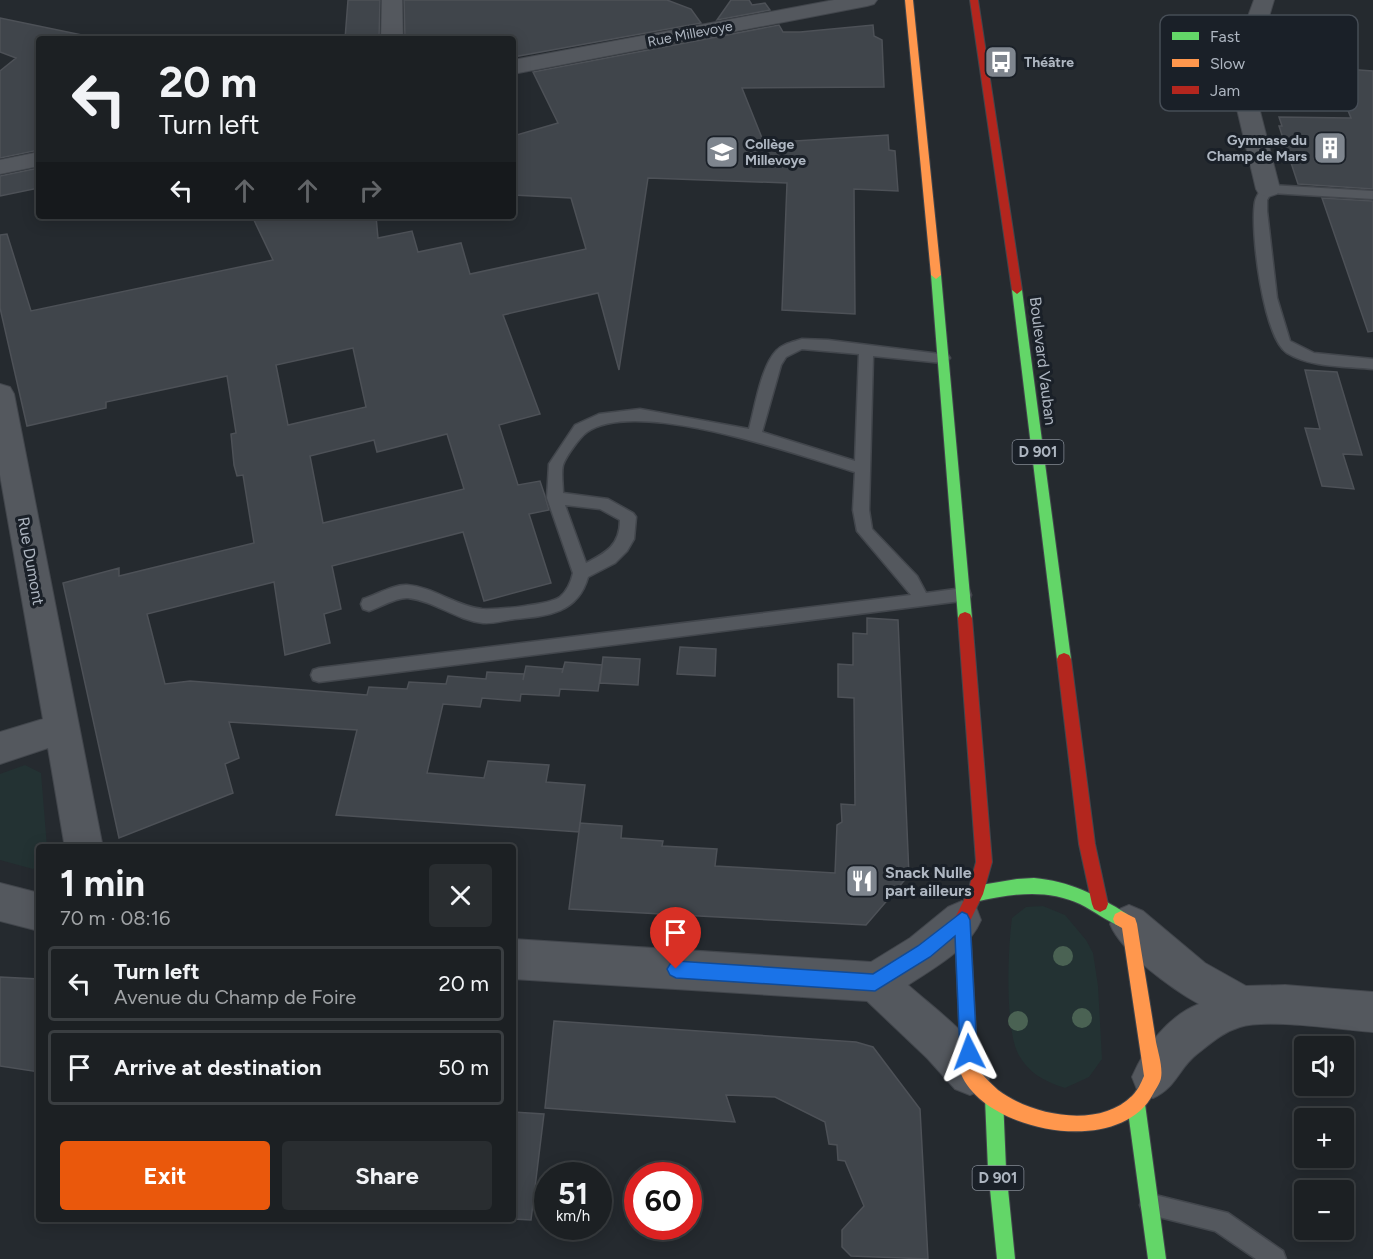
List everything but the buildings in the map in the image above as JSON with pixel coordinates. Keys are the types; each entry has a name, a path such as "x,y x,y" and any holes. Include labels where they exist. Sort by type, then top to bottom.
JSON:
{"main road":[{"path":"909,0 943,358 984,862 968,907 982,1086 1035,1117 1065,1123 1091,1123 1115,1116 1145,1090"},
{"name":"Boulevard Vauban","path":"974,0 1017,287 1087,844 1114,914 1145,1090"},
{"path":"968,907 1008,886 1051,884 1071,889 1114,914"},
{"name":"D 901","path":"982,1086 997,1168 1006,1259"},
{"path":"1145,1090 1149,1204 1157,1259"}],"street":[{"path":"392,36 393,0"},
{"name":"Rue Millevoye","path":"516,66 867,0"},
{"path":"1259,15 1264,0"},
{"path":"1249,111 1268,189"},
{"path":"0,166 36,160"},
{"name":"Rue Dumont","path":"0,394 83,844"},
{"path":"0,748 62,728"},
{"path":"0,902 36,911"},
{"path":"516,959 875,982 924,952 968,907"},
{"path":"1114,914 1191,978 1242,1006"},
{"path":"875,982 942,1043 982,1086"},
{"path":"1145,1090 1173,1047 1209,1020 1242,1006 1285,1005 1373,1012"}],"lane":[{"path":"1373,195 1268,189 1261,200 1266,274 1276,323 1284,343 1295,351 1321,358 1373,364"},
{"path":"754,435 774,364 778,355 787,347 805,343 943,358"},
{"path":"866,350 861,510 865,531 911,581 922,600"},
{"path":"369,604 405,591 430,596 456,609 483,616 548,609 565,602 577,587 581,573 555,498 555,464 580,429 599,419 640,414 754,435 862,469"},
{"path":"555,498 603,503 628,517 630,534 620,552 581,573"},
{"path":"319,675 963,595"},
{"path":"1149,1204 1220,1221 1275,1259"}],"shaded area":[{"path":"25,765 41,773 47,844 36,844 36,866 33,869 0,860 0,774"},
{"path":"1043,906 1065,915 1086,940 1093,953 1098,986 1102,1059 1089,1077 1065,1088 1029,1069 1020,1057 1011,1029 1008,989 1012,918 1026,907"}],"traffic: fast":[{"path":"936,275 965,618"},
{"path":"1017,290 1064,659"},
{"path":"975,894 1017,887 1051,887 1085,898 1121,919"},
{"path":"994,1098 997,1169 1006,1259"},
{"path":"1136,1104 1157,1259"}],"traffic: slow":[{"path":"909,0 936,275"},
{"path":"964,957 970,1074 993,1097 1026,1114 1064,1123 1084,1124 1103,1121 1121,1115 1136,1104 1144,1095 1153,1077 1129,924 1121,919"}],"traffic: jam":[{"path":"974,0 1017,290"},
{"path":"964,957 962,920 975,894 984,862 965,618"},
{"path":"1064,659 1087,844 1100,904"}],"place":[{"name":"Théâtre","path":"1001,62"},
{"name":"Gymnase du Champ de Mars","path":"1330,148"},
{"name":"Collège Millevoye","path":"722,152"},
{"name":"Snack Nulle part ailleurs","path":"862,881"}],"route":[{"path":"676,969 875,982 924,952 962,920 969,1052"}]}
